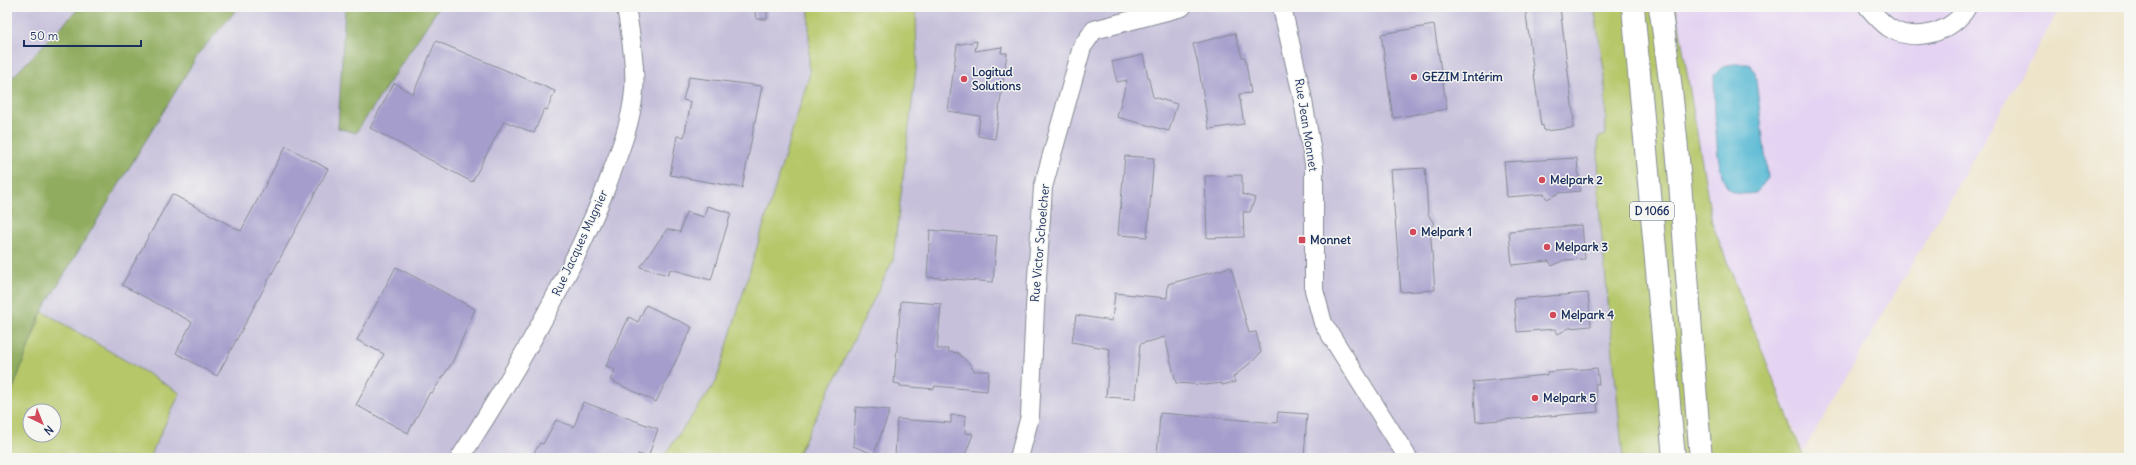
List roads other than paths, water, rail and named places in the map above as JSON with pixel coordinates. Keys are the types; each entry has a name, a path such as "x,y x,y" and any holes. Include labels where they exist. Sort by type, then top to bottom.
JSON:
{"highway":[{"name":"D 1066","path":"1633,7 1674,458"},
{"name":"D 1066","path":"1660,7 1667,56 1680,185 1701,458"}],"street":[{"name":"Rue Jacques Mugnier","path":"460,458 494,405 567,275 591,224 624,142 634,91 626,7"},
{"name":"Rue Victor Schoelcher","path":"1019,458 1030,416 1035,307 1044,187 1082,47 1094,30 1182,7"},
{"name":"Rue Jean Monnet","path":"1282,7 1302,95 1314,164 1314,290 1323,323 1408,458"},
{"path":"1868,7 1889,27 1907,34 1926,35 1945,29 1964,12 1967,7"}],"water":[{"path":"1749,64 1755,72 1768,178 1756,193 1749,194 1734,192 1728,188 1723,180 1718,152 1714,75 1723,66"}],"place":[{"name":"GEZIM Intérim","path":"1414,77"},
{"name":"Logitud Solutions","path":"964,79"},
{"name":"Melpark 2","path":"1542,180"},
{"name":"Melpark 1","path":"1413,232"},
{"name":"Monnet","path":"1302,240"},
{"name":"Melpark 3","path":"1547,247"},
{"name":"Melpark 4","path":"1553,315"},
{"name":"Melpark 5","path":"1535,398"}]}
